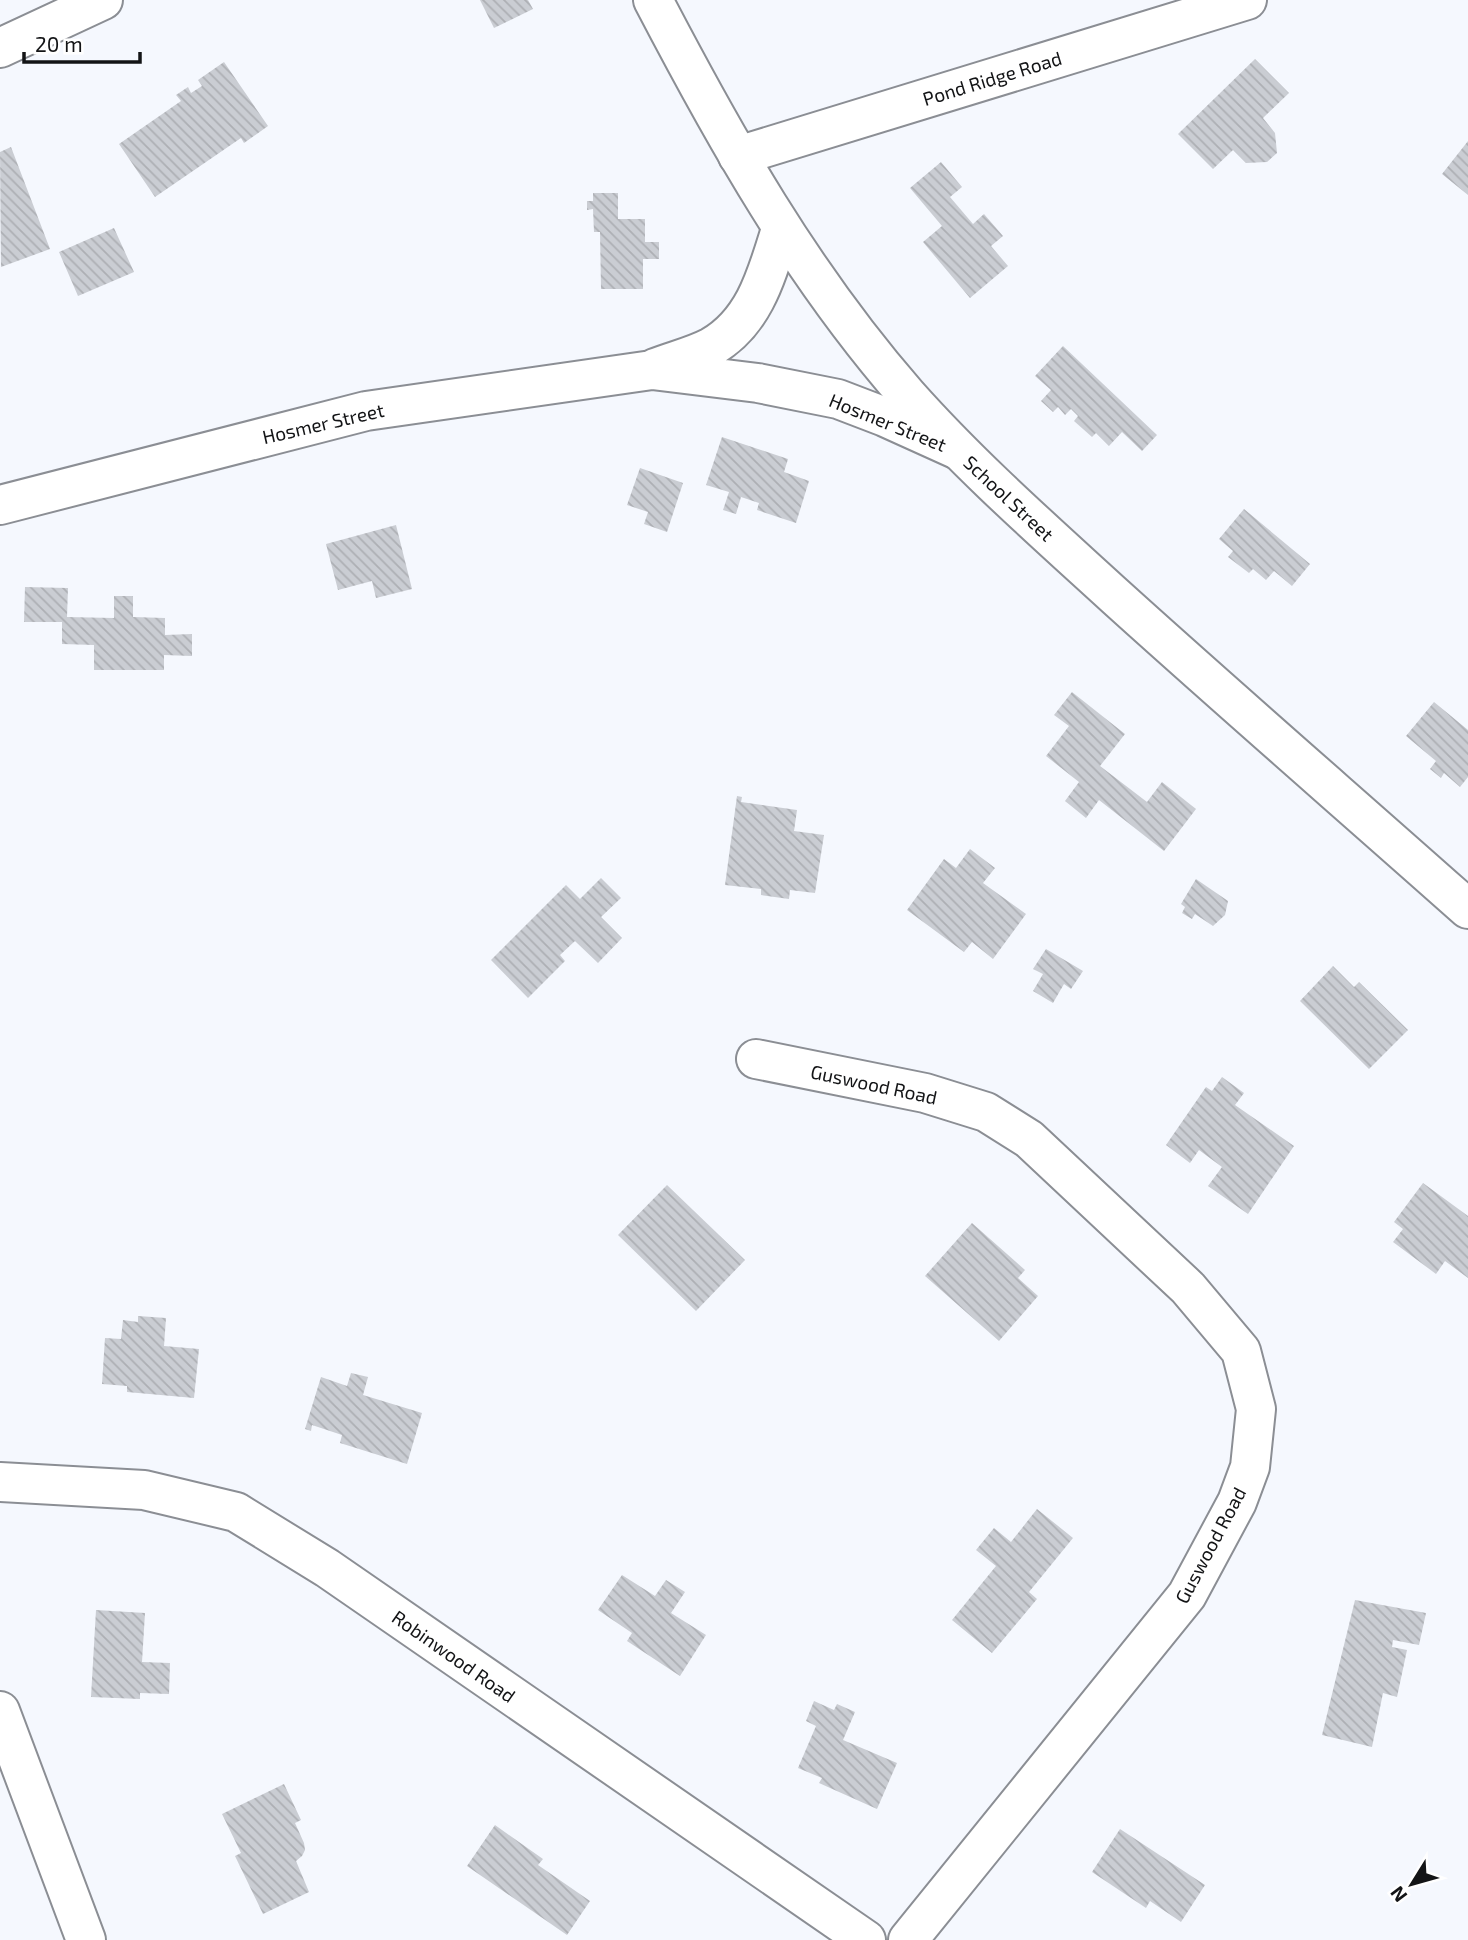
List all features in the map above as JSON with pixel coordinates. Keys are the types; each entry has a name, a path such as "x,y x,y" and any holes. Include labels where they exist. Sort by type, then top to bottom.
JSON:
{"street":[{"path":"0,48 103,0"},
{"name":"School Street","path":"653,0 781,229 853,329 906,394 958,450 1139,618 1468,909"},
{"name":"Pond Ridge Road","path":"738,156 1247,0"},
{"name":"Hosmer Street","path":"0,505 366,411 652,370 710,347 744,318 759,296 781,229"},
{"name":"Hosmer Street","path":"652,370 758,383 838,399 958,450"},
{"name":"Guswood Road","path":"756,1059 925,1093 986,1112 1029,1139 1188,1288 1241,1351 1256,1409 1250,1467 1237,1502 1187,1595 908,1940"},
{"name":"Robinwood Road","path":"0,1482 144,1490 236,1513 327,1569 866,1940"},
{"path":"0,1711 86,1940"}],"building":[{"path":"480,0 528,0 533,9 494,28"},
{"path":"1255,59 1289,93 1263,118 1275,133 1277,153 1267,162 1246,163 1233,150 1213,169 1178,134"},
{"path":"224,62 268,126 244,143 241,138 155,197 119,144 181,101 176,95 188,87 191,93 202,86 198,80"},
{"path":"1468,141 1468,195 1442,174"},
{"path":"11,147 50,249 1,267 0,152"},
{"path":"941,162 962,187 950,197 973,224 984,214 1003,236 991,246 1008,266 970,298 923,242 942,226 910,188"},
{"path":"593,193 618,193 618,219 645,219 645,242 659,242 659,259 643,259 643,289 601,289 600,232 594,232 593,209 587,210 587,201 593,201"},
{"path":"114,228 134,272 78,296 59,252"},
{"path":"1063,346 1157,435 1142,451 1122,432 1109,446 1096,433 1092,437 1074,421 1078,416 1071,409 1065,415 1058,407 1053,412 1041,401 1051,390 1035,376"},
{"path":"722,437 788,459 784,472 809,481 796,523 757,510 759,503 741,497 736,514 723,510 729,492 706,485"},
{"path":"640,468 683,483 667,532 644,524 648,512 627,505"},
{"path":"1244,509 1310,564 1292,586 1274,571 1266,580 1253,569 1249,573 1228,557 1233,551 1219,539"},
{"path":"396,525 412,589 376,598 372,581 338,590 326,544"},
{"path":"25,587 68,588 67,617 114,618 114,596 133,596 133,617 165,618 165,635 192,634 192,656 164,655 164,670 94,670 94,645 62,644 62,622 24,622"},
{"path":"1072,692 1125,734 1100,766 1147,802 1162,782 1196,809 1164,851 1099,800 1086,818 1065,801 1079,782 1046,756 1069,726 1054,715"},
{"path":"1434,702 1468,730 1468,777 1460,787 1444,773 1441,778 1430,769 1436,761 1406,736"},
{"path":"737,796 742,797 741,802 797,810 794,831 824,835 815,893 790,890 789,899 761,895 761,889 725,885"},
{"path":"970,849 995,868 983,883 1026,914 993,959 972,942 964,952 907,910 944,859 956,868"},
{"path":"601,878 621,898 601,917 622,938 598,963 575,941 560,955 565,961 528,998 491,960 566,885 580,899"},
{"path":"1196,879 1228,901 1225,915 1213,926 1195,914 1192,919 1182,913 1185,907 1181,904"},
{"path":"1046,949 1083,971 1071,989 1064,984 1053,1003 1033,991 1043,974 1033,969"},
{"path":"1333,966 1354,987 1359,982 1408,1030 1369,1069 1300,1001"},
{"path":"1222,1077 1244,1093 1235,1105 1294,1146 1248,1214 1208,1186 1222,1167 1199,1150 1190,1163 1166,1145 1206,1087 1212,1091"},
{"path":"1423,1183 1468,1216 1468,1278 1445,1261 1436,1274 1393,1242 1403,1229 1394,1222"},
{"path":"667,1185 745,1260 696,1311 618,1235"},
{"path":"972,1223 1025,1270 1018,1278 1038,1296 999,1341 925,1276"},
{"path":"138,1316 166,1318 164,1346 199,1349 194,1398 127,1392 127,1386 102,1384 105,1338 121,1339 123,1320 138,1322"},
{"path":"351,1373 368,1377 363,1395 422,1413 407,1464 340,1443 342,1435 312,1425 311,1431 305,1429 321,1377 347,1386"},
{"path":"1037,1509 1073,1538 1029,1592 1037,1599 992,1653 952,1620 996,1566 976,1550 994,1528 1011,1542"},
{"path":"622,1575 655,1596 666,1580 685,1592 671,1613 706,1635 680,1676 627,1641 632,1633 598,1610"},
{"path":"1355,1600 1426,1613 1419,1645 1393,1640 1392,1647 1407,1650 1397,1697 1383,1693 1372,1747 1322,1735"},
{"path":"96,1610 145,1613 142,1662 170,1663 169,1694 140,1693 140,1699 91,1697"},
{"path":"814,1701 834,1710 837,1704 855,1712 843,1740 897,1763 877,1809 819,1783 822,1778 798,1768 816,1726 806,1721"},
{"path":"284,1784 301,1820 295,1823 305,1850 296,1861 309,1892 263,1914 235,1856 241,1853 222,1814"},
{"path":"495,1825 543,1859 538,1865 590,1901 567,1935 467,1866"},
{"path":"1120,1829 1205,1885 1181,1922 1150,1901 1146,1908 1092,1872"}]}
